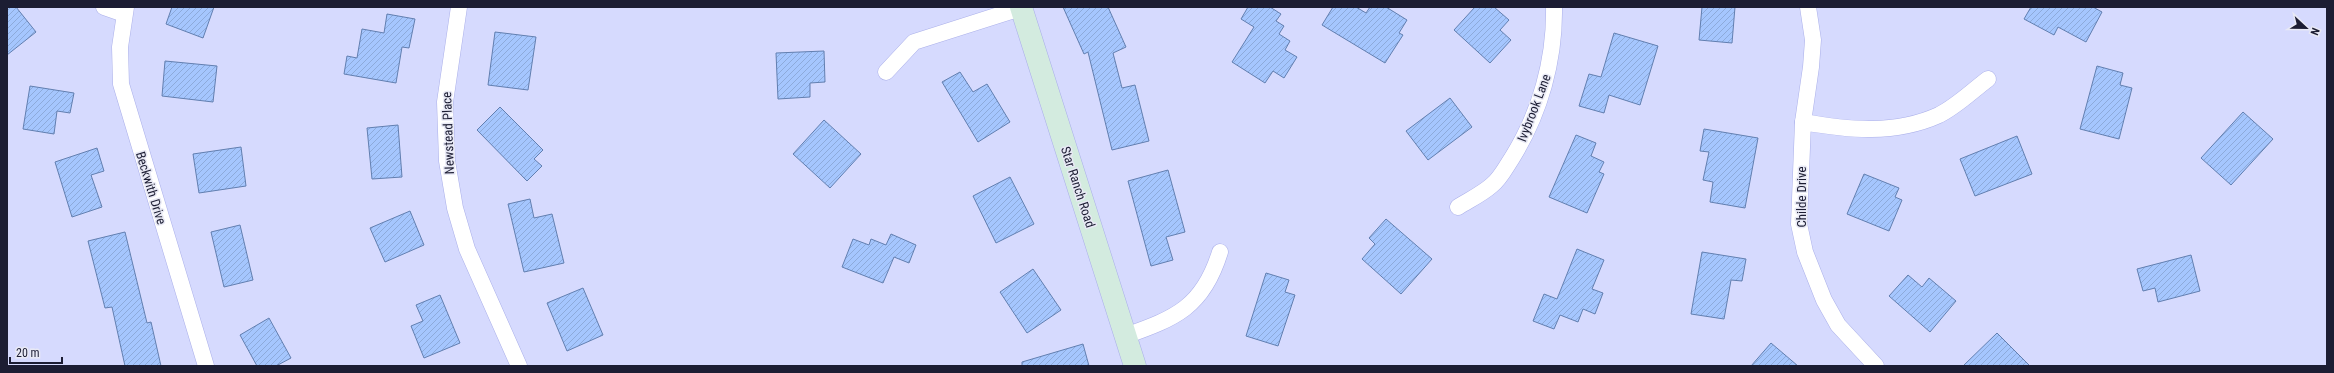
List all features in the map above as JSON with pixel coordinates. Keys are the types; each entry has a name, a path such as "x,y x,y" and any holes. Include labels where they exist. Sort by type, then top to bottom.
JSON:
{"street":[{"path":"104,7 125,10"},
{"name":"Newstead Place","path":"459,7 445,102 447,161 454,208 467,249 519,366"},
{"path":"886,72 914,42 1021,7"},
{"name":"Star Ranch Road","path":"1021,7 1135,366"},
{"name":"Ivybrook Lane","path":"1458,207 1493,185 1517,150 1532,121 1548,71 1554,31 1554,7"},
{"name":"Childe Drive","path":"1808,7 1812,47 1803,122 1799,224 1805,252 1824,300 1838,325 1876,366"},
{"name":"Beckwith Drive","path":"125,10 120,47 121,84 206,366"},
{"path":"1803,122 1841,129 1872,130 1914,124 1939,115 1956,105 1988,79"},
{"path":"1125,336 1160,324 1180,313 1196,299 1208,284 1220,252"}],"building":[{"path":"7,7 16,7 36,32 7,55"},
{"path":"172,7 214,7 203,38 166,24"},
{"path":"1063,7 1108,7 1126,47 1113,53 1122,88 1135,85 1149,141 1112,150 1088,52 1084,54"},
{"path":"1248,7 1270,7 1281,14 1276,21 1284,26 1279,34 1290,41 1285,50 1297,57 1284,78 1273,71 1265,83 1232,62 1254,27 1241,19"},
{"path":"1333,7 1356,7 1366,13 1370,7 1386,7 1407,20 1399,33 1403,35 1385,63 1322,25"},
{"path":"1475,7 1494,7 1509,20 1500,30 1511,40 1490,63 1454,30"},
{"path":"1702,7 1735,7 1732,43 1699,40"},
{"path":"2031,7 2093,7 2102,12 2086,42 2058,27 2054,35 2024,19"},
{"path":"387,14 415,19 409,48 402,47 396,83 344,74 347,56 357,58 362,29 384,33"},
{"path":"495,32 536,37 528,90 488,85"},
{"path":"1614,33 1658,46 1640,105 1609,95 1604,113 1579,106 1589,74 1601,77"},
{"path":"824,51 825,82 810,83 810,97 778,99 776,53"},
{"path":"165,61 217,66 213,102 162,96"},
{"path":"2097,66 2123,73 2120,85 2132,88 2119,139 2080,129"},
{"path":"960,72 973,92 987,84 1010,122 978,142 942,82"},
{"path":"30,86 74,93 70,113 57,111 54,134 23,129"},
{"path":"1450,98 1472,127 1428,160 1406,131"},
{"path":"500,107 543,150 534,159 542,166 527,181 477,130"},
{"path":"2243,112 2273,139 2231,185 2201,158"},
{"path":"824,120 861,154 830,188 793,154"},
{"path":"398,125 402,177 372,179 367,128"},
{"path":"1704,129 1758,138 1745,208 1710,202 1713,182 1703,180 1709,152 1700,151"},
{"path":"1576,135 1596,143 1591,156 1604,162 1599,172 1604,174 1587,213 1549,197"},
{"path":"2017,136 2032,174 1975,196 1960,159"},
{"path":"241,147 246,186 199,193 193,154"},
{"path":"97,148 104,171 91,175 102,207 72,217 55,162"},
{"path":"1168,170 1185,232 1166,237 1173,260 1151,266 1128,181"},
{"path":"1864,174 1899,188 1895,197 1902,200 1889,231 1847,214"},
{"path":"1010,177 1034,224 996,243 973,196"},
{"path":"530,199 534,218 552,214 564,263 524,272 508,204"},
{"path":"410,211 424,245 385,262 370,228"},
{"path":"1386,219 1432,259 1401,294 1362,259 1375,244 1369,238"},
{"path":"240,225 253,280 224,287 211,232"},
{"path":"125,232 147,323 151,322 161,366 125,366 112,307 105,308 88,241"},
{"path":"891,234 916,245 909,263 894,257 883,283 842,267 853,239 869,245 871,239 886,245"},
{"path":"1577,249 1604,260 1592,289 1603,293 1595,314 1583,309 1578,322 1560,315 1554,329 1533,321 1544,294 1557,299"},
{"path":"1702,252 1746,259 1742,281 1731,280 1724,319 1691,314"},
{"path":"2191,255 2200,291 2158,302 2155,288 2143,291 2137,269"},
{"path":"1033,269 1061,310 1027,333 1000,292"},
{"path":"1266,273 1289,280 1285,292 1295,295 1278,346 1246,336"},
{"path":"1908,275 1922,287 1929,278 1956,301 1930,332 1889,296"},
{"path":"583,288 603,335 567,351 547,303"},
{"path":"440,295 460,343 424,358 411,326 423,321 416,305"},
{"path":"269,318 291,358 276,366 257,366 240,335"},
{"path":"1997,333 2030,366 1963,366"},
{"path":"1771,343 1798,366 1751,366"},
{"path":"1083,344 1089,366 1022,366 1022,362"}]}
